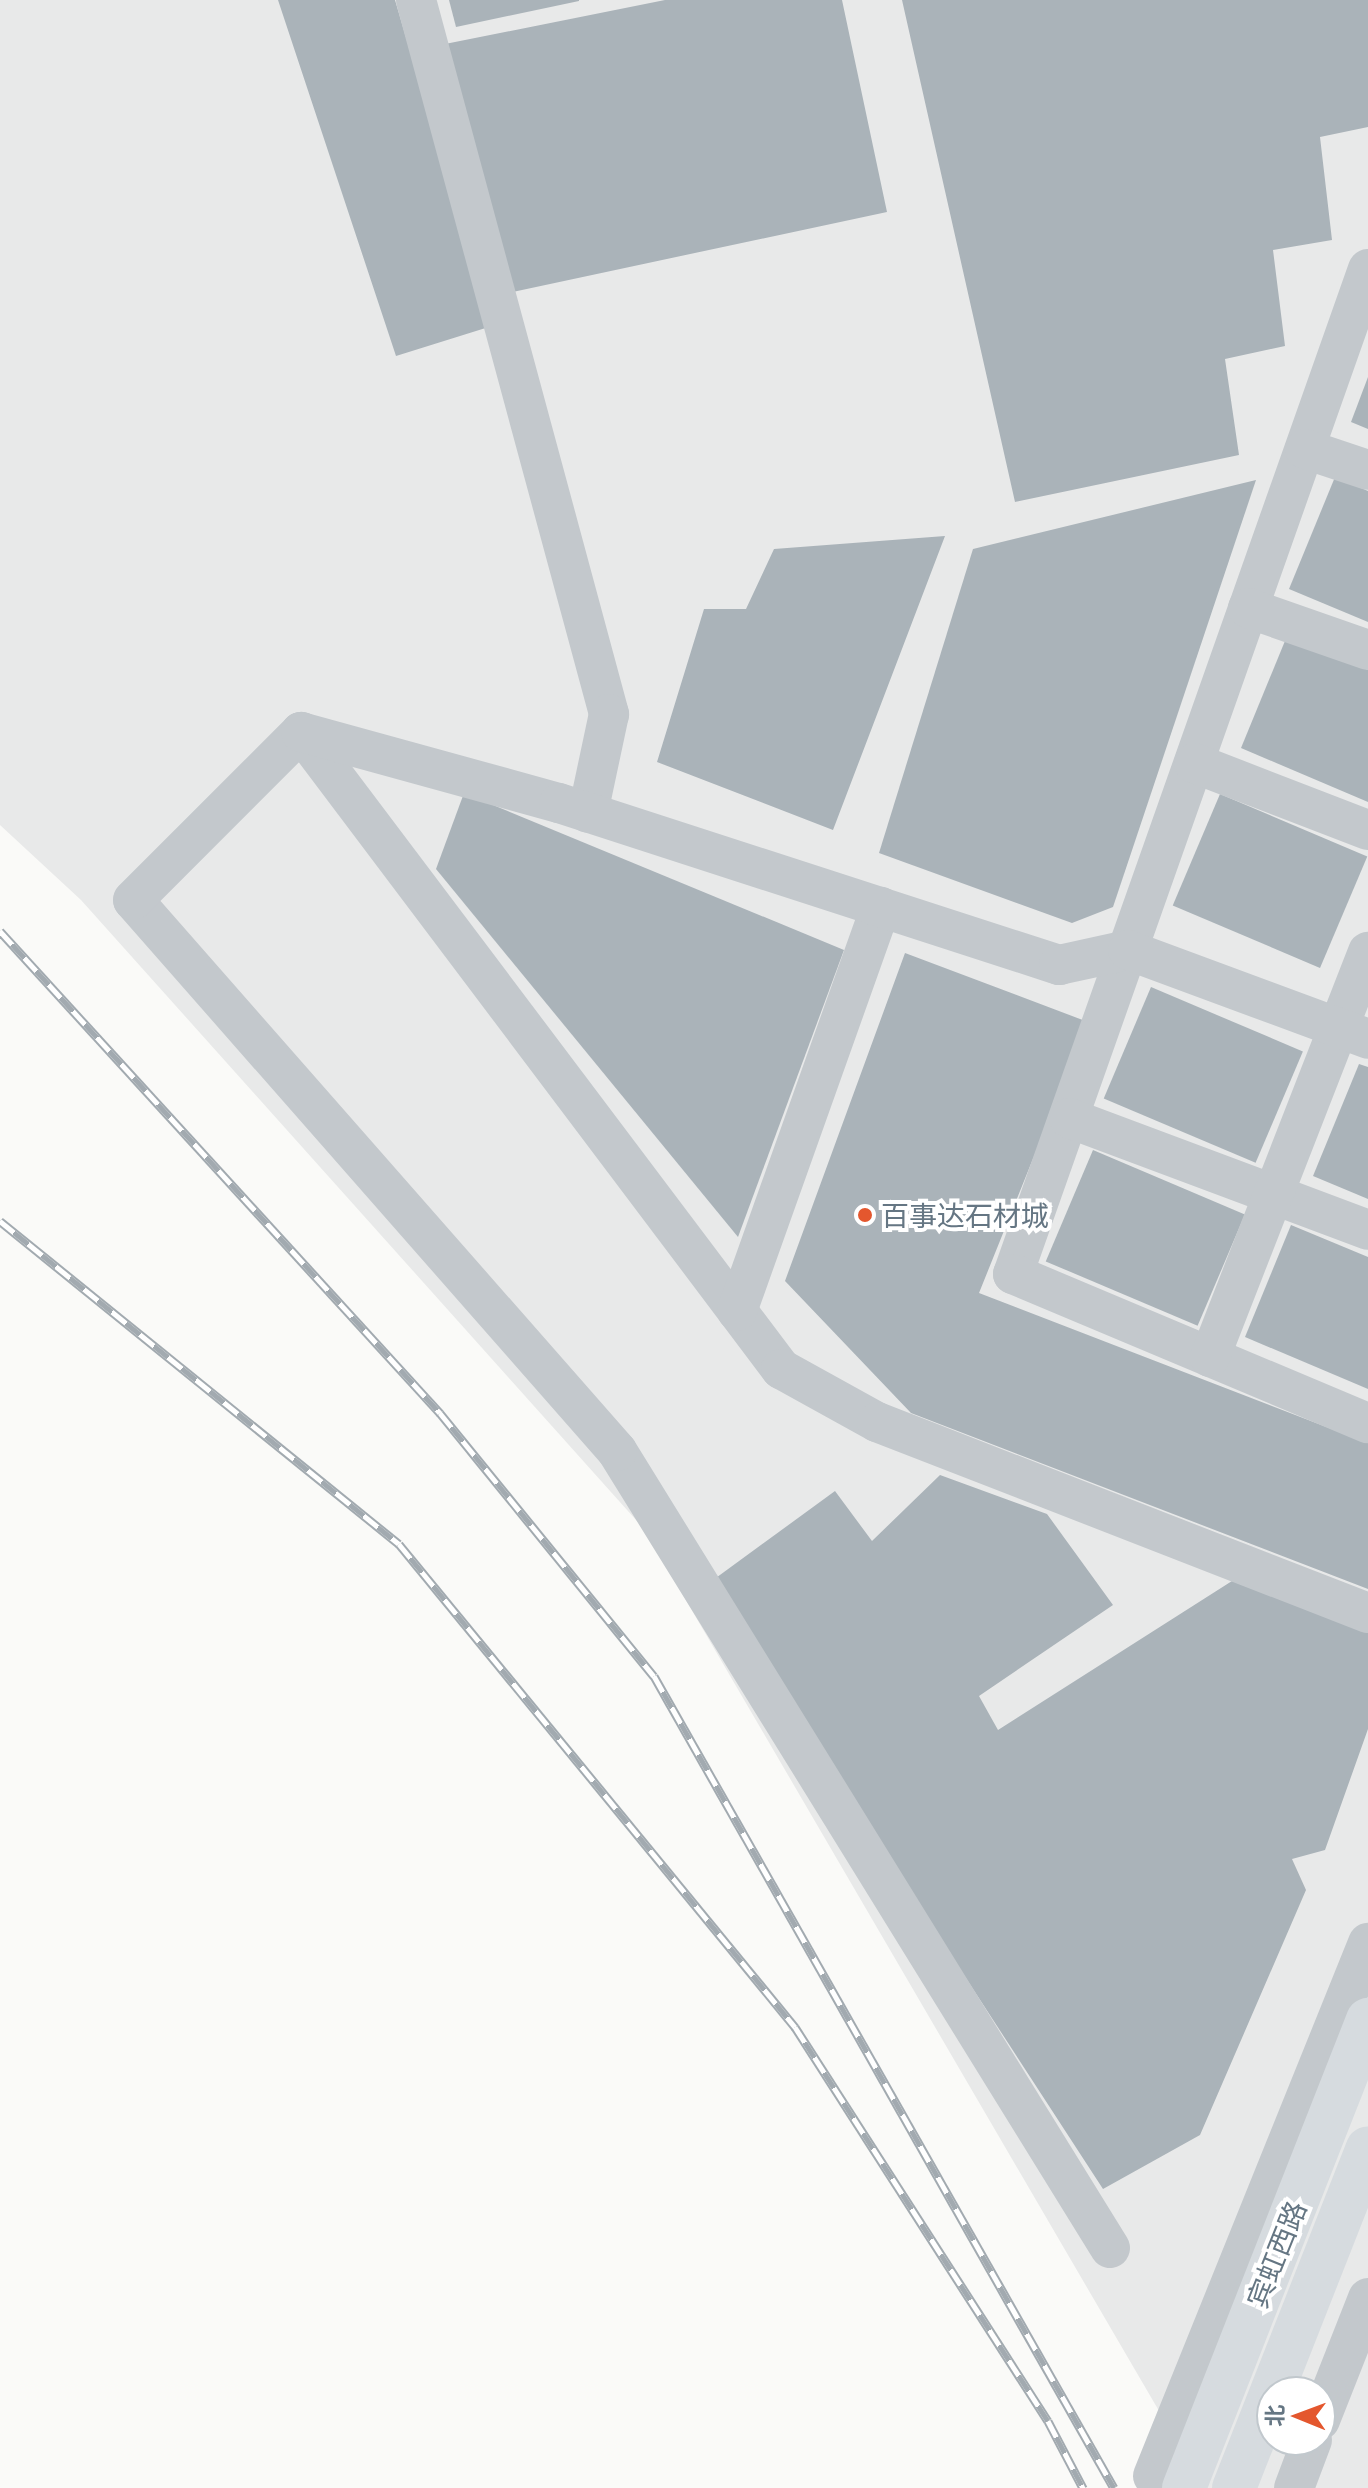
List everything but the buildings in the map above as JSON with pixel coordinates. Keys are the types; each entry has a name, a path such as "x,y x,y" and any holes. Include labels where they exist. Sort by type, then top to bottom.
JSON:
{"main road":[{"name":"宾虹西路","path":"1168,2482 1361,2004"},
{"name":"宾虹西路","path":"1234,2488 1368,2148"}],"lane":[{"path":"416,0 609,714 588,813"},
{"path":"1368,269 1013,1274 1368,1423"},
{"path":"1305,449 1368,470"},
{"path":"1248,608 1368,650"},
{"path":"301,732 588,813 1059,965 1128,950 1353,1034"},
{"path":"301,732 781,1369 877,1422 1368,1613"},
{"path":"301,732 133,900 617,1451 1110,2248"},
{"path":"1194,763 1368,830"},
{"path":"737,1311 881,907"},
{"path":"1210,1357 1274,1195 1353,1034 1368,952"},
{"path":"1069,1118 1368,1230"},
{"path":"1361,2004 1368,1943"},
{"path":"1336,2379 1368,2298"},
{"path":"1294,2488 1306,2456"}],"shaded area":[{"name":"百事达石材城","path":"0,0 1368,0 1368,2488 1204,2488 645,1530 81,900 0,825"}],"railway":[{"path":"0,931 440,1413 654,1676 1114,2488"},
{"path":"0,1221 399,1544 795,2027 1048,2421 1083,2488"}],"place":[{"name":"百事达石材城","path":"865,1215"}]}
